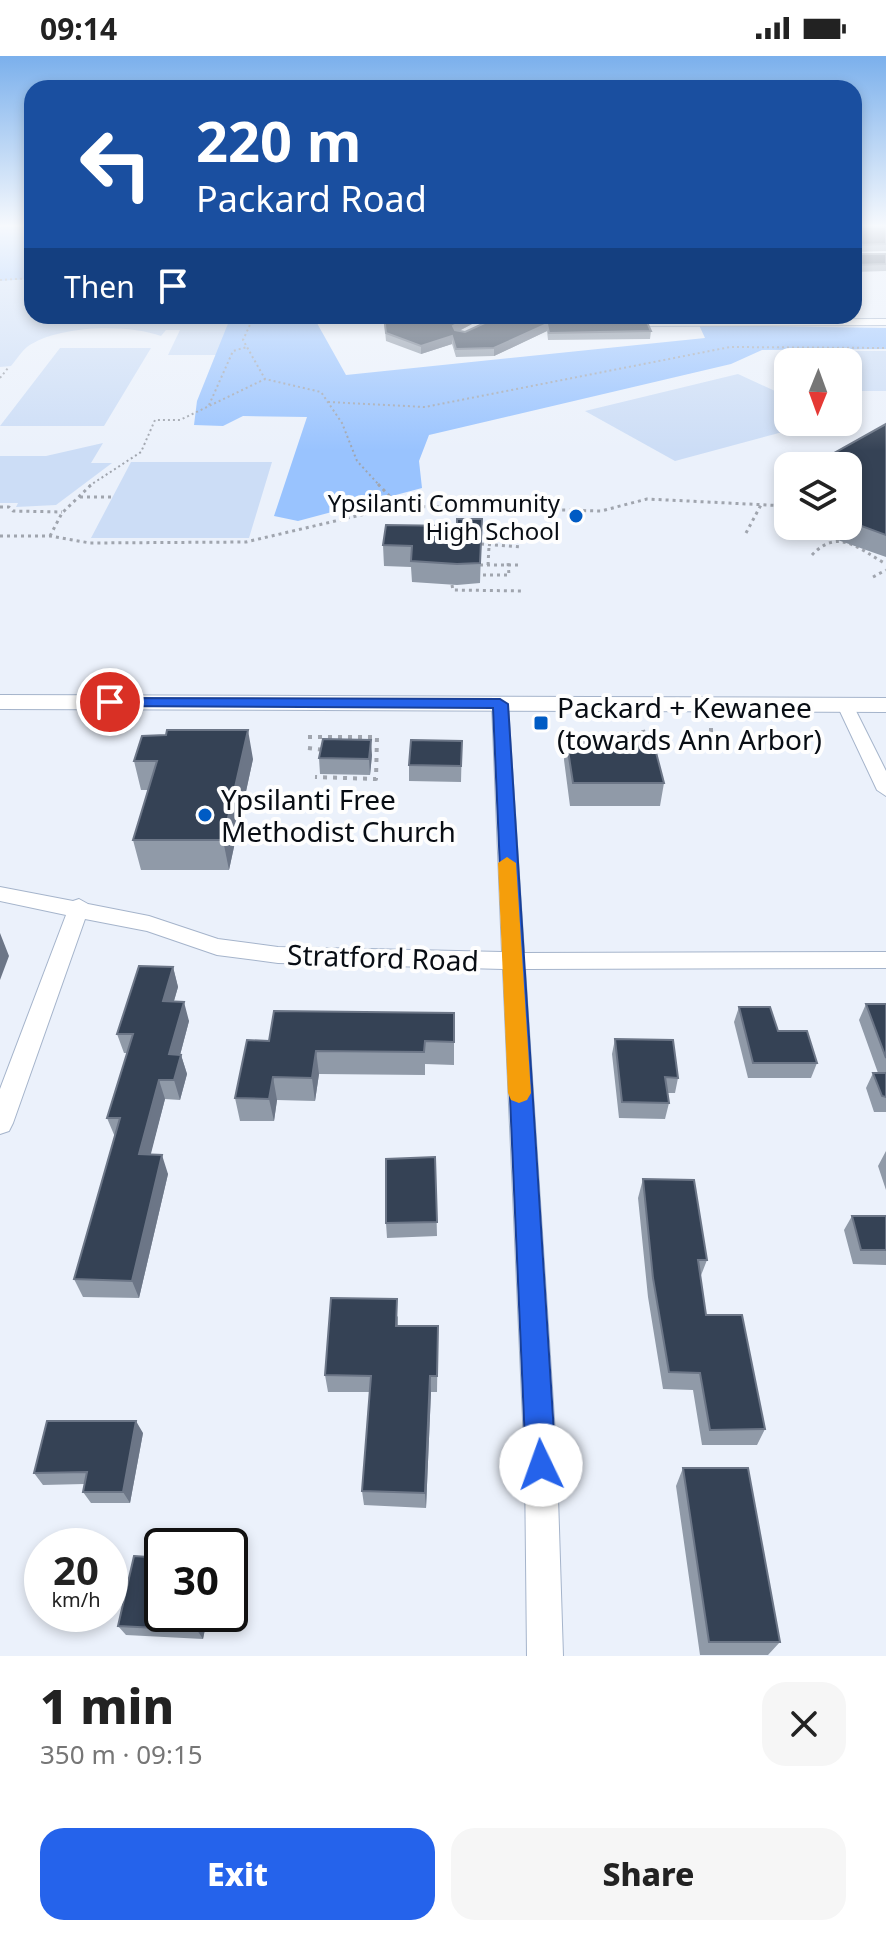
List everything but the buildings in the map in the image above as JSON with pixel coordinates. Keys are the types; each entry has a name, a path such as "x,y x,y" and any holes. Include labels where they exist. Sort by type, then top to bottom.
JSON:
{"main road":[{"path":"0,703 886,705"}],"street":[{"path":"862,322 886,322"},
{"path":"500,704 541,1465 545,1656"},
{"path":"845,705 886,790"},
{"name":"Stratford Road","path":"0,894 79,907 149,924 217,947 263,953 512,961 886,960"},
{"path":"0,1123 79,907"}],"path":[{"path":"250,324 243,340 265,379"},
{"path":"208,406 233,351 247,347"},
{"path":"328,402 425,407 730,347 886,348"},
{"path":"0,378 8,368"},
{"path":"50,536 62,512 78,497 115,469 124,457 141,452 155,420 180,420 265,379 321,392 342,423 357,461 399,506"},
{"path":"78,497 112,497"},
{"path":"0,536 50,536 90,543 246,542 399,506 601,511 647,499 774,504"},
{"path":"746,533 762,503"},
{"path":"0,507 9,507 13,511 62,512"},
{"path":"488,565 490,528"},
{"path":"477,535 489,535"},
{"path":"812,555 824,543 833,540 855,547 886,564"},
{"path":"481,544 521,547"},
{"path":"483,575 509,575 508,564"},
{"path":"480,565 522,565"},
{"path":"873,577 886,571"},
{"path":"452,585 453,590 524,591"},
{"path":"592,740 602,735 644,734 643,730"},
{"path":"602,735 614,740"},
{"path":"308,737 377,737 376,779 315,777"},
{"path":"308,748 333,750"}],"shaded area":[{"path":"0,302 24,302 24,324 228,324 217,355 168,355 180,330 166,330 161,336 112,328 93,329 56,334 40,340 27,347 11,366 0,367"},
{"path":"228,324 317,324 346,375 705,338 699,325 886,328 886,349 762,350 731,364 429,435 419,461 422,488 298,521 274,516 307,417 243,416 223,426 194,425 197,401"},
{"path":"60,348 151,348 104,426 0,426"},
{"path":"862,351 886,351 886,391 862,391"},
{"path":"738,374 774,391 774,434 675,461 585,411"},
{"path":"103,443 91,463 112,463 56,505 16,507 18,503 0,503 0,456 46,456"},
{"path":"131,462 272,462 249,538 91,538"}],"slow traffic":[{"path":"507,863 519,1093"}],"place":[{"name":"Ypsilanti Community High School","path":"576,516"},
{"name":"Packard + Kewanee (towards Ann Arbor)","path":"541,723"},
{"name":"Ypsilanti Free Methodist Church","path":"205,815"}],"route":[{"path":"110,702 500,704 541,1465"}]}
